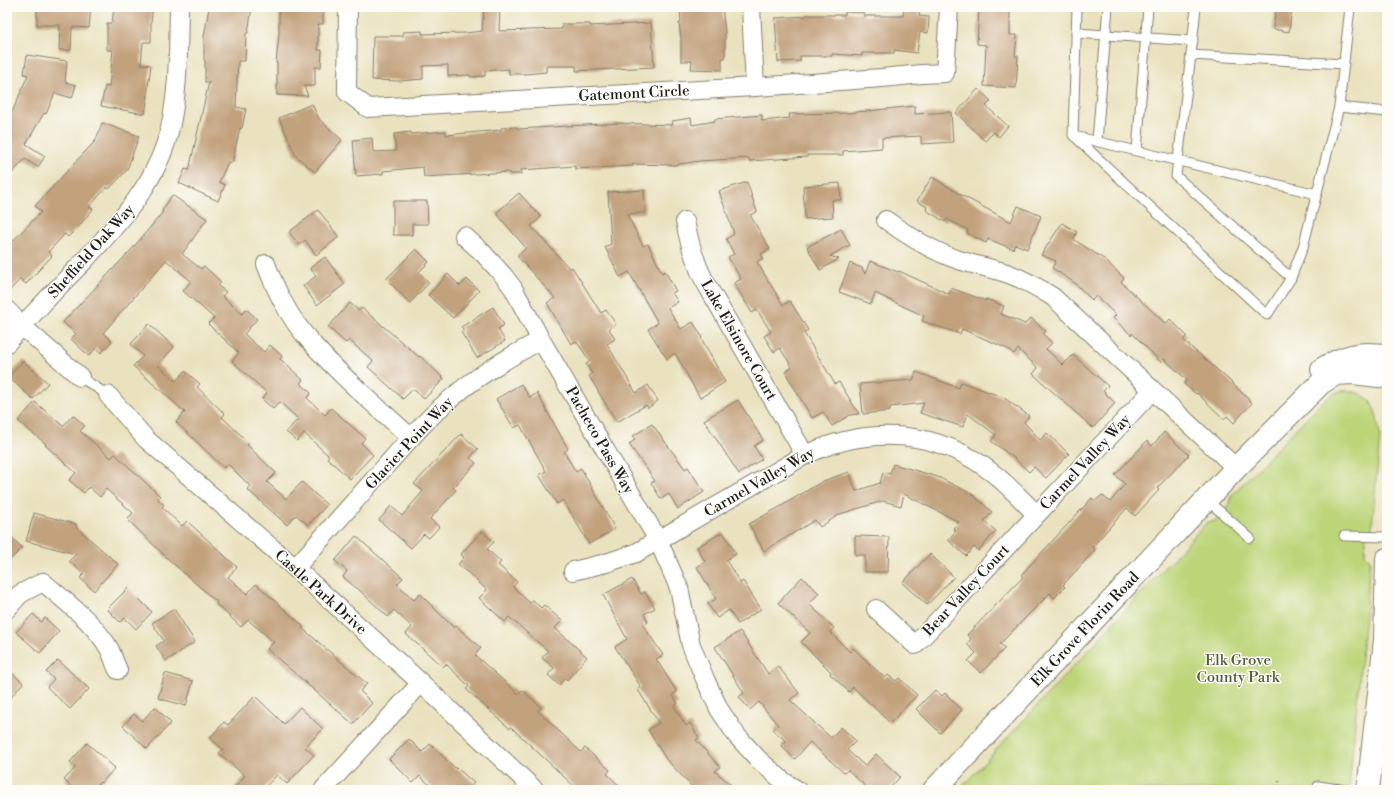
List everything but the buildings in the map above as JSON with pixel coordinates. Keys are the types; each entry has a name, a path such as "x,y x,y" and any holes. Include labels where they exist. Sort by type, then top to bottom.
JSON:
{"main road":[{"name":"Elk Grove Florin Road","path":"1236,468 1264,429 1317,373 1332,363 1349,357 1367,354 1387,355"},
{"name":"Elk Grove Florin Road","path":"934,790 1236,468 1321,383 1336,374 1347,373 1387,377"},
{"path":"1368,790 1385,640 1387,559"}],"street":[{"name":"Sheffield Oak Way","path":"7,343 119,223 137,199 154,171 170,129 174,106 180,7"},
{"name":"Gatemont Circle","path":"348,7 347,92 368,108 755,87 945,73 949,7"},
{"path":"751,7 755,87"},
{"path":"886,220 910,238 941,254 957,260 1009,274 1039,288 1066,308 1152,391 1236,468"},
{"name":"Lake Elsinore Court","path":"685,221 690,248 696,265 805,455"},
{"name":"Pacheco Pass Way","path":"464,236 482,252 503,275 521,302 541,340 658,540 679,588 691,645 719,709 737,736 759,760 797,790"},
{"path":"266,264 288,310 309,340 335,368 411,438"},
{"path":"7,310 22,326 80,377"},
{"name":"Glacier Point Way","path":"295,568 411,438 454,396 482,374 541,340"},
{"name":"Carmel Valley Way","path":"573,571 606,563 636,553 805,455 821,447 857,437 894,435 930,441 964,454 995,474 1036,514 1152,391"},
{"name":"Castle Park Drive","path":"108,395 146,439 295,568 421,682 535,790"},
{"name":"Bear Valley Court","path":"876,609 915,644 1036,514"},
{"path":"7,609 20,594 43,582 86,619 110,651 118,670"},
{"path":"323,790 421,682"}],"lane":[{"path":"1077,7 1073,135 1267,315 1292,278 1303,247 1339,107 1350,7"},
{"path":"1097,141 1108,7"},
{"path":"1137,151 1148,7"},
{"path":"1196,7 1176,176 1292,278"},
{"path":"1076,33 1193,41"},
{"path":"1191,55 1344,64"},
{"path":"1339,107 1387,112"},
{"path":"1073,135 1317,194"},
{"path":"80,377 108,395"},
{"path":"1207,500 1250,538"},
{"path":"1344,536 1387,537"},
{"path":"1318,786 1347,790"}],"path":[{"path":"1278,790 1279,781"}],"green space":[{"name":"Elk Grove County Park","path":"1346,390 1359,393 1370,400 1376,414 1380,436 1372,528 1366,533 1365,554 1370,560 1349,790 959,790 1207,522 1214,522 1230,503 1232,495 1321,403 1334,393"}]}
